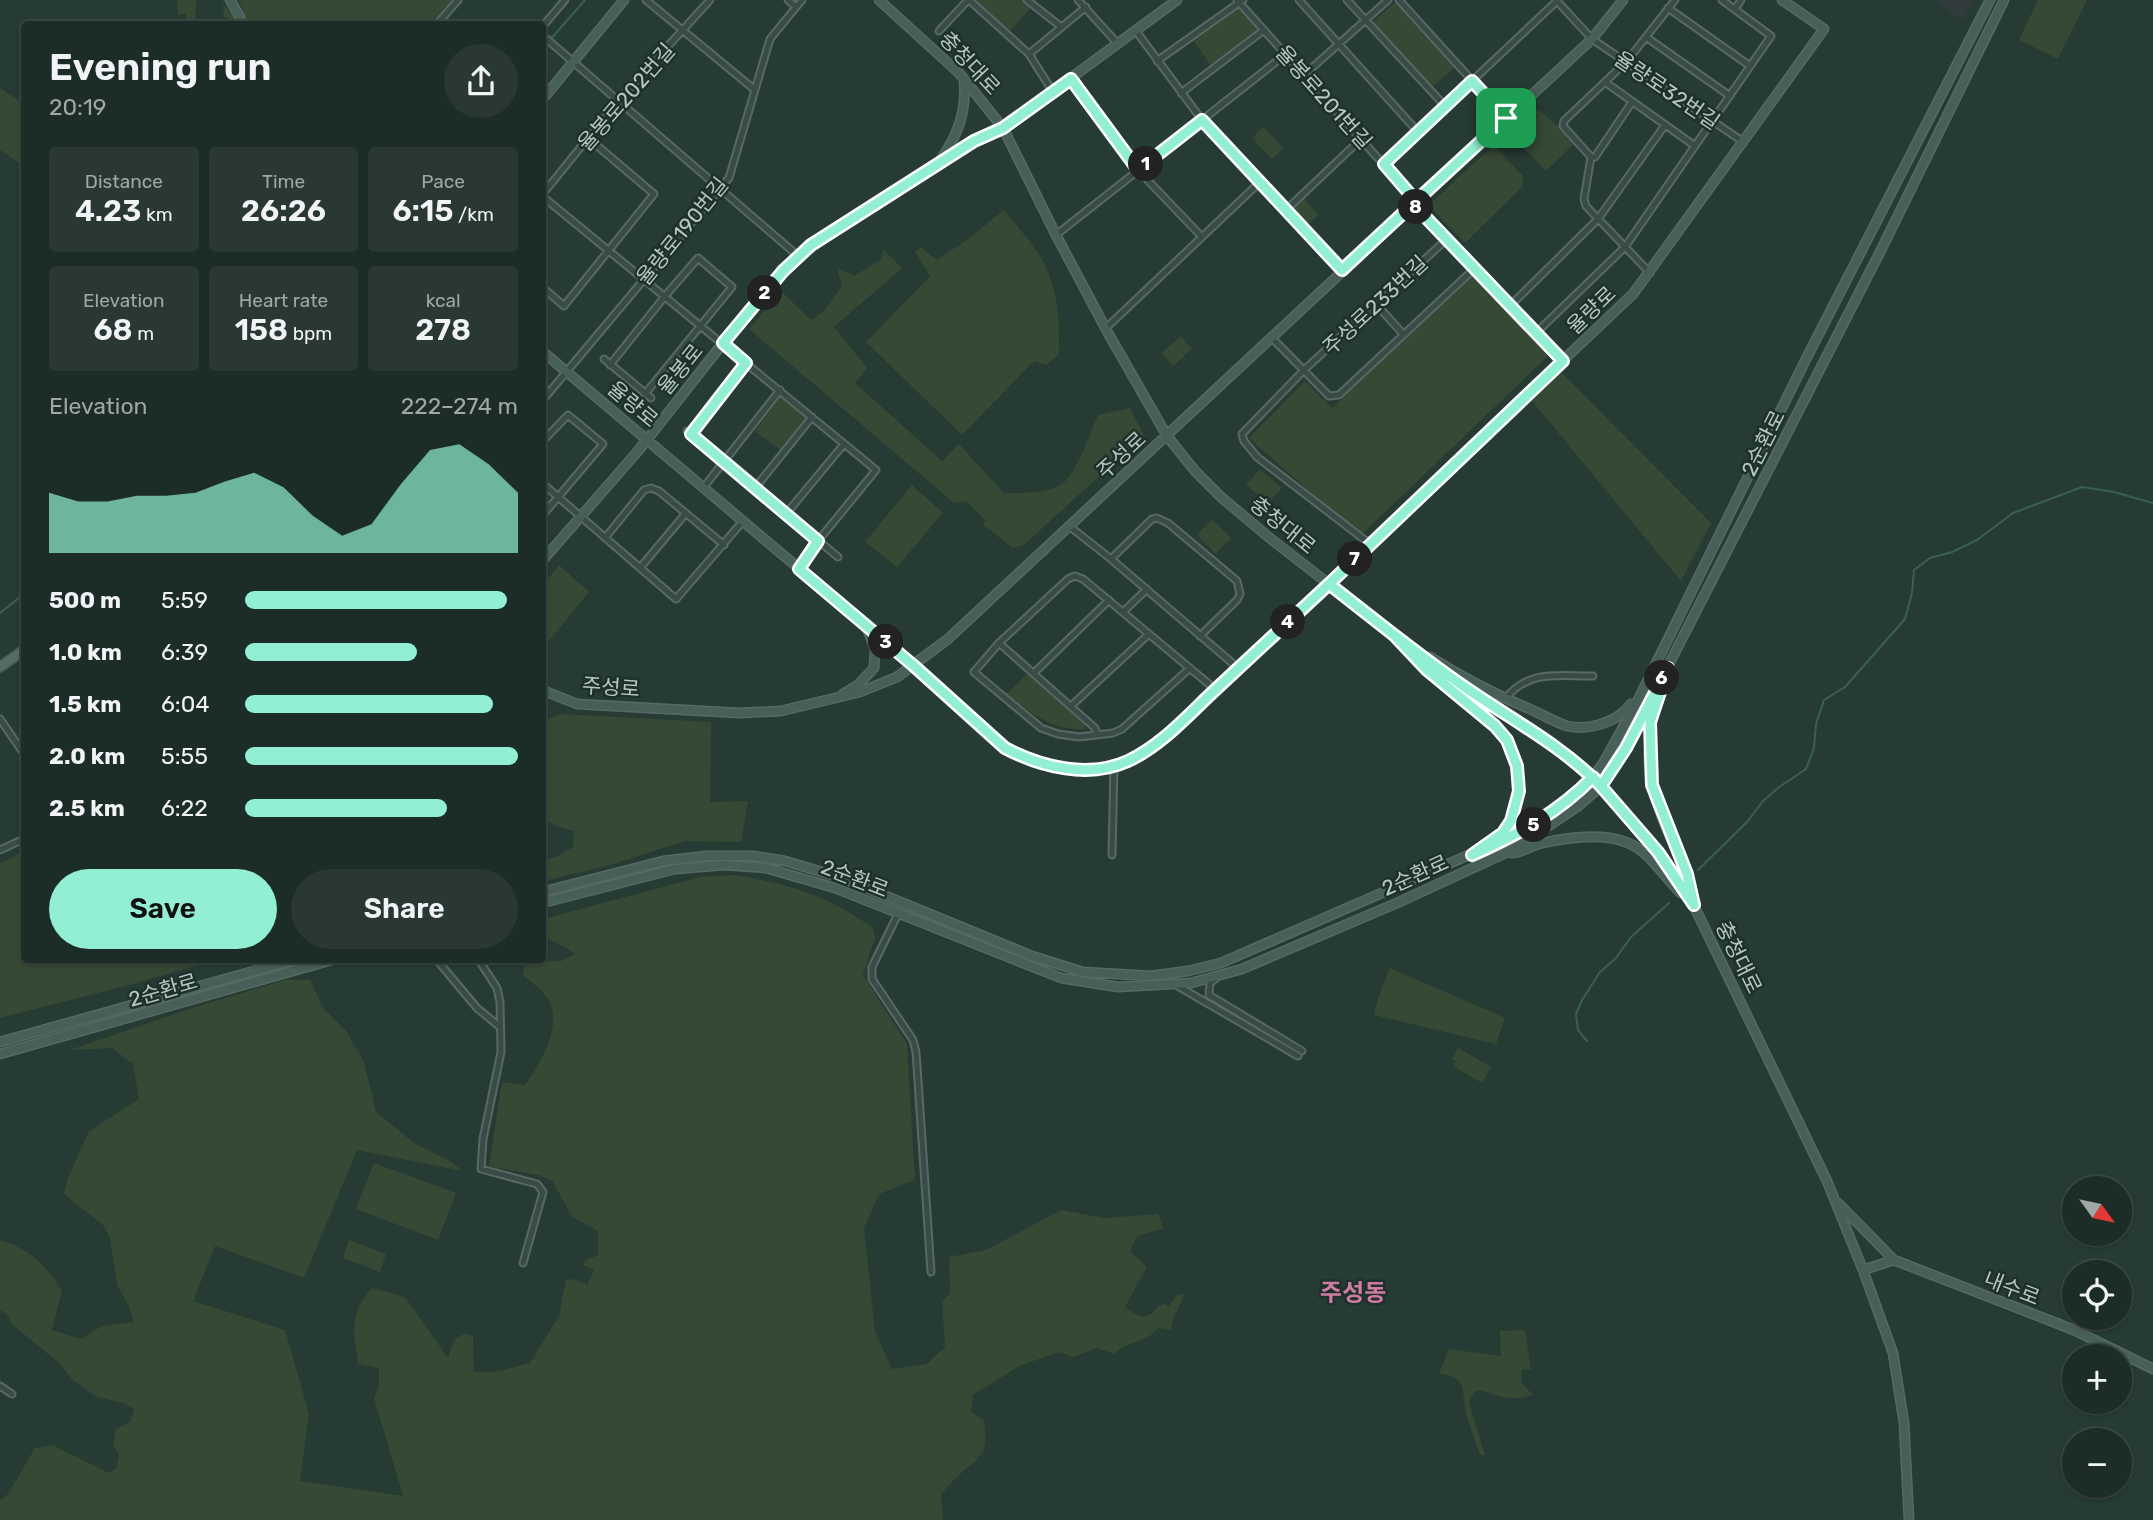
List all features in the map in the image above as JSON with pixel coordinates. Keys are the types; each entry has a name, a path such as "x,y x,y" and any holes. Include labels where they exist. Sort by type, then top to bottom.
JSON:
{"main road":[{"path":"0,667 21,652"}],"street":[{"path":"230,0 240,17"},
{"path":"440,21 458,0"},
{"path":"546,22 565,0"},
{"path":"546,95 624,0"},
{"path":"646,0 755,90"},
{"name":"율봉로202번길","path":"546,191 618,101 710,0"},
{"path":"788,0 796,7"},
{"name":"율량로190번길","path":"546,396 729,178 770,39 802,0"},
{"name":"충청대로","path":"879,0 964,79 1003,128 1055,235 1105,328 1167,436 1195,471 1221,497 1394,635 1436,667 1544,737 1593,777 1658,852 1694,905 1835,1200 1863,1270 1892,1353 1904,1423 1909,1520"},
{"path":"939,31 969,0 1029,54 1053,92"},
{"path":"1027,0 1060,26"},
{"path":"1079,0 1118,44"},
{"name":"율봉로","path":"546,556 798,256 938,163 974,141 1003,128 1177,0"},
{"path":"1299,0 1418,132"},
{"path":"1347,0 1445,106"},
{"path":"1304,75 1388,0"},
{"path":"1399,0 1506,118"},
{"name":"율봉로201번길","path":"1384,164 1557,0"},
{"name":"율량로32번길","path":"1557,0 1592,39 1742,141"},
{"name":"주성로","path":"546,692 577,704 739,713 782,711 859,692 914,666 948,639 1592,39 1623,0"},
{"path":"1591,157 1563,126 1564,121 1627,61 1675,0"},
{"path":"1536,333 1625,247 1771,36 1722,0"},
{"path":"1735,9 1741,0"},
{"name":"율량로","path":"546,354 914,666 1005,748 1039,763 1070,769 1114,765 1127,761 1161,741 1633,294 1824,29 1783,0"},
{"name":"2순환로","path":"546,891 684,857 730,855 772,858 842,878 1068,968 1114,975 1151,976 1221,963 1526,830 1578,793 1604,762 1644,688 1807,357 1990,0"},
{"name":"2순환로","path":"546,902 655,873 724,864 766,868 835,888 1061,978 1118,987 1191,983 1242,969 1397,903 1505,853 1548,828 1601,786 1626,748 1891,229 2004,0"},
{"name":"율봉로201번길","path":"1157,61 1240,1 1415,202"},
{"path":"1029,54 1060,26 1087,7"},
{"path":"1668,8 1750,66"},
{"name":"율봉로201번길","path":"1181,93 1264,30"},
{"path":"1136,31 1202,120 1342,270"},
{"path":"1646,37 1730,96"},
{"path":"546,40 798,256"},
{"path":"1055,235 1286,54"},
{"path":"938,163 953,140 964,114 964,79"},
{"path":"1071,79 1138,170 1202,237"},
{"path":"1605,82 1695,146"},
{"path":"1591,157 1595,157 1601,149 1632,102"},
{"path":"1511,305 1598,219 1665,125"},
{"path":"546,290 564,306 654,194 588,138"},
{"path":"1286,210 1361,139"},
{"path":"1591,157 1584,202 1591,213 1650,273"},
{"path":"1105,328 1260,181"},
{"path":"546,199 876,470 818,541 799,569"},
{"name":"주성로233번길","path":"1415,202 1563,361"},
{"name":"주성로233번길","path":"1370,544 1257,457 1244,441 1242,434 1304,370 1447,239"},
{"path":"604,359 610,365 648,396 700,325 732,287 698,258 610,365"},
{"name":"주성로233번길","path":"1304,370 1329,396 1339,395 1475,268"},
{"path":"1377,304 1403,334"},
{"path":"1271,337 1304,370"},
{"path":"746,363 689,432 838,557"},
{"path":"704,486 779,390"},
{"path":"546,438 568,415 603,444 546,512"},
{"path":"755,488 812,417"},
{"path":"786,514 844,444"},
{"path":"546,486 676,598 743,521"},
{"path":"605,538 644,490 651,488 659,491 724,545"},
{"path":"640,568 686,513"},
{"path":"1111,559 1157,518 1168,523 1237,581 1240,594 1237,600 1200,636"},
{"path":"1069,526 1238,668"},
{"path":"1190,668 1132,722 1113,733 1079,737 1041,728 974,672 999,643 1068,579 1075,576 1083,579 1109,600 1149,634 1190,668 1216,690"},
{"path":"1123,612 1147,589"},
{"path":"1034,673 1109,600"},
{"path":"836,698 858,685 874,668 875,649 866,626"},
{"path":"1071,706 1149,634"},
{"path":"1394,635 1466,680 1567,726 1582,727 1610,722 1626,712 1644,688"},
{"path":"1394,635 1426,669 1495,726 1507,740 1517,766 1519,791 1511,821 1503,833 1472,855"},
{"path":"999,643 1095,728 1097,735"},
{"path":"1668,668 1650,722 1652,785 1687,874 1694,905"},
{"path":"1505,699 1514,687 1525,680 1537,677 1593,676"},
{"path":"0,719 21,750"},
{"path":"1112,855 1114,765"},
{"path":"1505,853 1561,840 1593,837 1618,839 1635,845 1646,854 1664,877 1694,905"},
{"path":"0,850 21,840"},
{"path":"898,914 872,967 872,979 913,1040 916,1052 931,1272"},
{"name":"2순환로","path":"0,1042 283,963"},
{"name":"2순환로","path":"0,1054 321,963"},
{"path":"439,963 477,1008 500,1027"},
{"path":"481,963 497,988 500,1002 501,1052 483,1139 481,1169 537,1184 543,1192 523,1263"},
{"path":"1173,984 1300,1053 1209,995 1210,983 1219,976"},
{"path":"1835,1200 1894,1260 1863,1270"},
{"name":"내수로","path":"1894,1260 2074,1330 2153,1369"},
{"path":"0,1386 12,1394"}],"shaded area":[{"path":"1933,0 1973,0 1963,20"}],"green space":[{"path":"177,0 196,0 195,21 186,21 186,14 178,15"},
{"path":"238,0 452,0 433,21 227,21 223,4 236,18 243,16 244,10"},
{"path":"969,0 1027,0 1033,5 1007,34"},
{"path":"2038,0 2087,0 2058,59 2019,40"},
{"path":"1395,2 1455,67 1432,87 1372,23"},
{"path":"1239,8 1259,30 1211,66 1194,41"},
{"path":"0,88 21,102 21,164 0,150"},
{"path":"1539,110 1576,142 1546,171 1506,130"},
{"path":"1263,127 1284,148 1272,159 1252,138"},
{"path":"1494,145 1523,176 1522,187 1465,243 1433,210 1432,202"},
{"path":"1303,197 1318,215 1305,227 1289,210"},
{"path":"1004,210 1038,253 1050,277 1058,316 1059,355 1046,365 1034,361 962,435 866,342 930,276 915,252 921,247 936,260 967,240"},
{"path":"883,249 902,268 834,327 867,368 855,383 942,461 959,444 1004,493 1034,492 1057,487 1068,478 1078,462 1098,415 1130,408 1144,435 1024,545 1013,548 983,525 985,520 966,501 954,503 749,329 781,291 811,320 823,312 842,286 837,268 854,276 882,259"},
{"path":"1473,275 1553,351 1360,536 1249,438 1305,381 1332,408"},
{"path":"1181,336 1192,349 1173,366 1162,353"},
{"path":"1561,372 1711,523 1681,581 1532,401"},
{"path":"781,396 807,416 782,451 755,431"},
{"path":"1260,469 1282,488 1268,503 1246,485"},
{"path":"912,485 943,513 897,567 865,542"},
{"path":"1212,519 1231,538 1216,554 1197,535"},
{"path":"559,565 589,592 546,644 546,581"},
{"path":"1028,673 1086,724 1085,729 1052,724 1033,714 1007,694"},
{"path":"560,714 711,722 710,802 748,801 741,842 685,841 607,866 546,880 546,859 573,847 574,831 558,827 546,820 546,720"},
{"path":"21,853 21,963 205,963 0,1018 0,864"},
{"path":"734,875 807,892 840,907 873,928 875,937 863,975 907,1044 915,1180 879,1194 864,1228 875,1332 892,1369 927,1364 945,1347 942,1302 950,1293 949,1257 986,1250 1061,1210 1105,1218 1158,1214 1164,1228 1137,1236 1130,1251 1147,1267 1125,1307 1134,1313 1147,1316 1158,1306 1169,1306 1177,1295 1185,1294 1173,1319 1171,1330 1158,1328 1147,1337 1114,1354 1097,1348 1073,1357 1059,1352 1019,1366 973,1395 971,1412 984,1420 984,1448 978,1458 941,1494 943,1520 0,1520 0,1500 8,1494 35,1448 52,1445 109,1473 116,1469 119,1455 113,1444 116,1429 130,1422 134,1409 124,1403 97,1397 72,1379 59,1363 13,1325 0,1310 0,1240 20,1248 37,1260 51,1274 62,1291 52,1330 81,1339 102,1326 134,1322 129,1306 117,1285 110,1238 104,1226 64,1194 68,1178 89,1131 139,1099 133,1064 112,1048 70,1050 183,1011 285,980 310,980 324,1009 347,1032 364,1062 376,1112 414,1143 452,1162 462,1171 357,1150 304,1278 215,1246 193,1301 285,1330 309,1414 300,1481 403,1496 374,1398 379,1387 379,1368 358,1364 354,1324 359,1307 372,1288 405,1297 448,1358 454,1339 464,1334 473,1336 474,1371 495,1372 530,1363 559,1316 566,1279 571,1281 572,1278 587,1285 594,1270 583,1265 586,1260 598,1255 598,1231 572,1217 553,1182 542,1176 489,1166 502,1082 525,1085 543,1055 552,1031 552,1008 542,992 523,975 525,963 561,961 575,954 548,938 546,918 700,877"},
{"path":"1390,968 1505,1018 1496,1044 1374,1015"},
{"path":"1458,1048 1491,1067 1482,1083 1453,1066 1456,1061 1452,1059"},
{"path":"374,1163 456,1193 438,1240 356,1209"},
{"path":"349,1240 386,1254 380,1272 343,1258"},
{"path":"1525,1330 1531,1370 1523,1369 1522,1383 1533,1395 1511,1398 1475,1391 1469,1402 1485,1455 1480,1455 1467,1419 1462,1387 1449,1375 1439,1373 1449,1349 1501,1356 1500,1331"}],"waterway":[{"path":"546,44 585,0"},
{"path":"1698,870 1747,822 1763,801 1806,769 1814,748 1816,724 1824,700 1845,687 1905,619 1912,593 1914,570 1930,558 1952,552 1977,540 2013,513 2082,487 2114,492 2153,503"},
{"path":"0,613 21,596"},
{"path":"1587,1041 1578,1030 1576,1014 1582,1000 1600,972 1616,958 1631,937 1669,903"}],"district":[{"name":"주성동","path":"1353,1293"}],"route":[{"path":"1506,118 1416,201 1342,270 1202,120 1138,170 1071,79 1003,128 974,141 876,202 798,256 723,343 746,363 691,434 818,541 799,569 914,666 1005,748 1017,754 1039,763 1070,769 1100,768 1127,761 1161,741 1329,584 1394,635 1426,669 1465,704 1495,726 1507,740 1517,766 1519,791 1511,821 1503,833 1472,855 1526,830 1578,793 1593,777 1658,852 1694,905 1687,874 1652,785 1650,722 1668,668 1626,748 1601,786 1593,777 1574,760 1544,737 1436,667 1329,584 1563,361 1413,204 1416,201 1384,164 1472,81 1506,118"}]}
